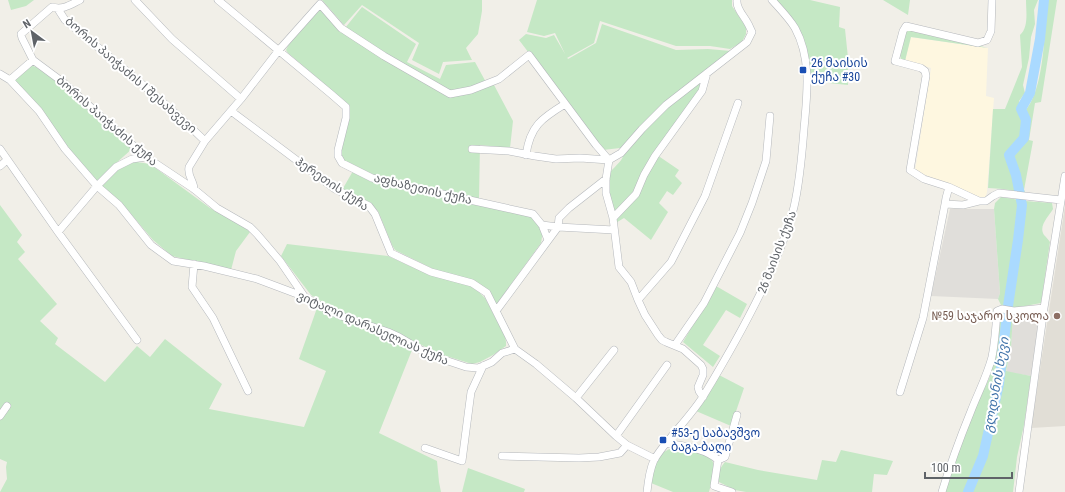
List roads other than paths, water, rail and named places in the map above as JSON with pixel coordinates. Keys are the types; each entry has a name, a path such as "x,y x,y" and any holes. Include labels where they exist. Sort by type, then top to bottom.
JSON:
{"street":[{"name":"ბორის პაიჭაძის ქუჩა","path":"80,0 67,7 58,9 52,7 21,34 33,60 64,83 146,157 194,190 217,208 250,227 284,267 305,297"},
{"path":"135,0 172,39 241,99"},
{"name":"აფხაზეთის ქუჩა","path":"218,0 346,108 346,118 338,150 338,156 342,163 372,178 533,214 542,225 548,240"},
{"path":"472,149 509,151 556,159 580,158 608,160 621,153 642,128 666,105 747,42 752,32 748,22 737,6 736,0"},
{"name":"26 მაისის ქუჩა","path":"647,492 655,459 666,442 703,397 734,345 754,307 788,228 794,206 799,185 806,111 807,80 804,51 802,42 795,28 772,0"},
{"path":"979,201 950,186 924,179 910,170 926,76 925,71 921,68 894,61 903,31 906,26 978,43 986,40 991,31 992,0"},
{"path":"194,190 194,184 188,171 205,141 241,99 278,50 320,4 341,28 384,56 450,94 471,90 499,79 529,55 608,160 606,193 613,218 619,267 631,282 645,315 662,340 683,349 701,365 703,375 698,388 703,397"},
{"name":"ბორის პაიჭაძის I შესახვევი","path":"58,9 65,20 191,126 205,141"},
{"path":"10,80 33,60"},
{"path":"613,218 632,199 638,190 644,175 655,156 702,91 708,73"},
{"name":"ვიტალი დარასელიას ქუჩა","path":"0,74 10,80 39,111 65,150 97,186 119,204 151,245 173,261 204,266 257,279 305,297 344,317 393,334 421,350 439,358 466,367 478,368 483,366"},
{"path":"638,300 671,262 705,196 738,103"},
{"path":"526,154 528,142 534,129 546,115 565,104"},
{"name":"ჰერეთის ქუჩა","path":"231,111 335,189 368,206 374,214 391,253 431,272 472,283 487,293 515,348"},
{"path":"675,345 704,303 740,233 766,161 770,116"},
{"path":"0,149 58,232 137,340"},
{"path":"58,232 116,166 132,159 146,157"},
{"path":"0,166 7,160"},
{"path":"1019,492 1044,308 1065,176"},
{"path":"496,311 558,227 559,218 569,208 606,180"},
{"path":"900,392 923,318 946,198 950,186"},
{"path":"945,204 963,205 986,201 999,193 1061,200"},
{"path":"542,225 614,230"},
{"path":"194,264 192,288 213,318 248,391"},
{"path":"942,492 948,470 983,384 992,357 997,311 1002,309 1014,311 1044,308"},
{"path":"425,448 462,461 471,392 483,366 492,362 502,353 515,348 576,398 627,445 655,459"},
{"path":"576,398 614,350"},
{"path":"616,436 667,365"},
{"path":"0,416 7,406"},
{"path":"718,460 724,457 737,415"},
{"path":"666,442 702,450 718,460"},
{"path":"502,456 579,458 599,457 620,453 627,445"},
{"path":"718,460 714,486 732,492"}],"waterway":[{"name":"გლდანის ხევი","path":"968,492 983,456 999,384 1022,205 1016,175 1009,155 1024,138 1026,120 1021,109 1030,93 1040,39 1044,0"}],"place":[{"name":"26 მაისის ქუჩა #30","path":"803,70"},
{"name":"№59 საჯარო სკოლა","path":"1057,316"},
{"name":"#53-ე საბავშვო ბაგა-ბაღი","path":"663,440"}]}
